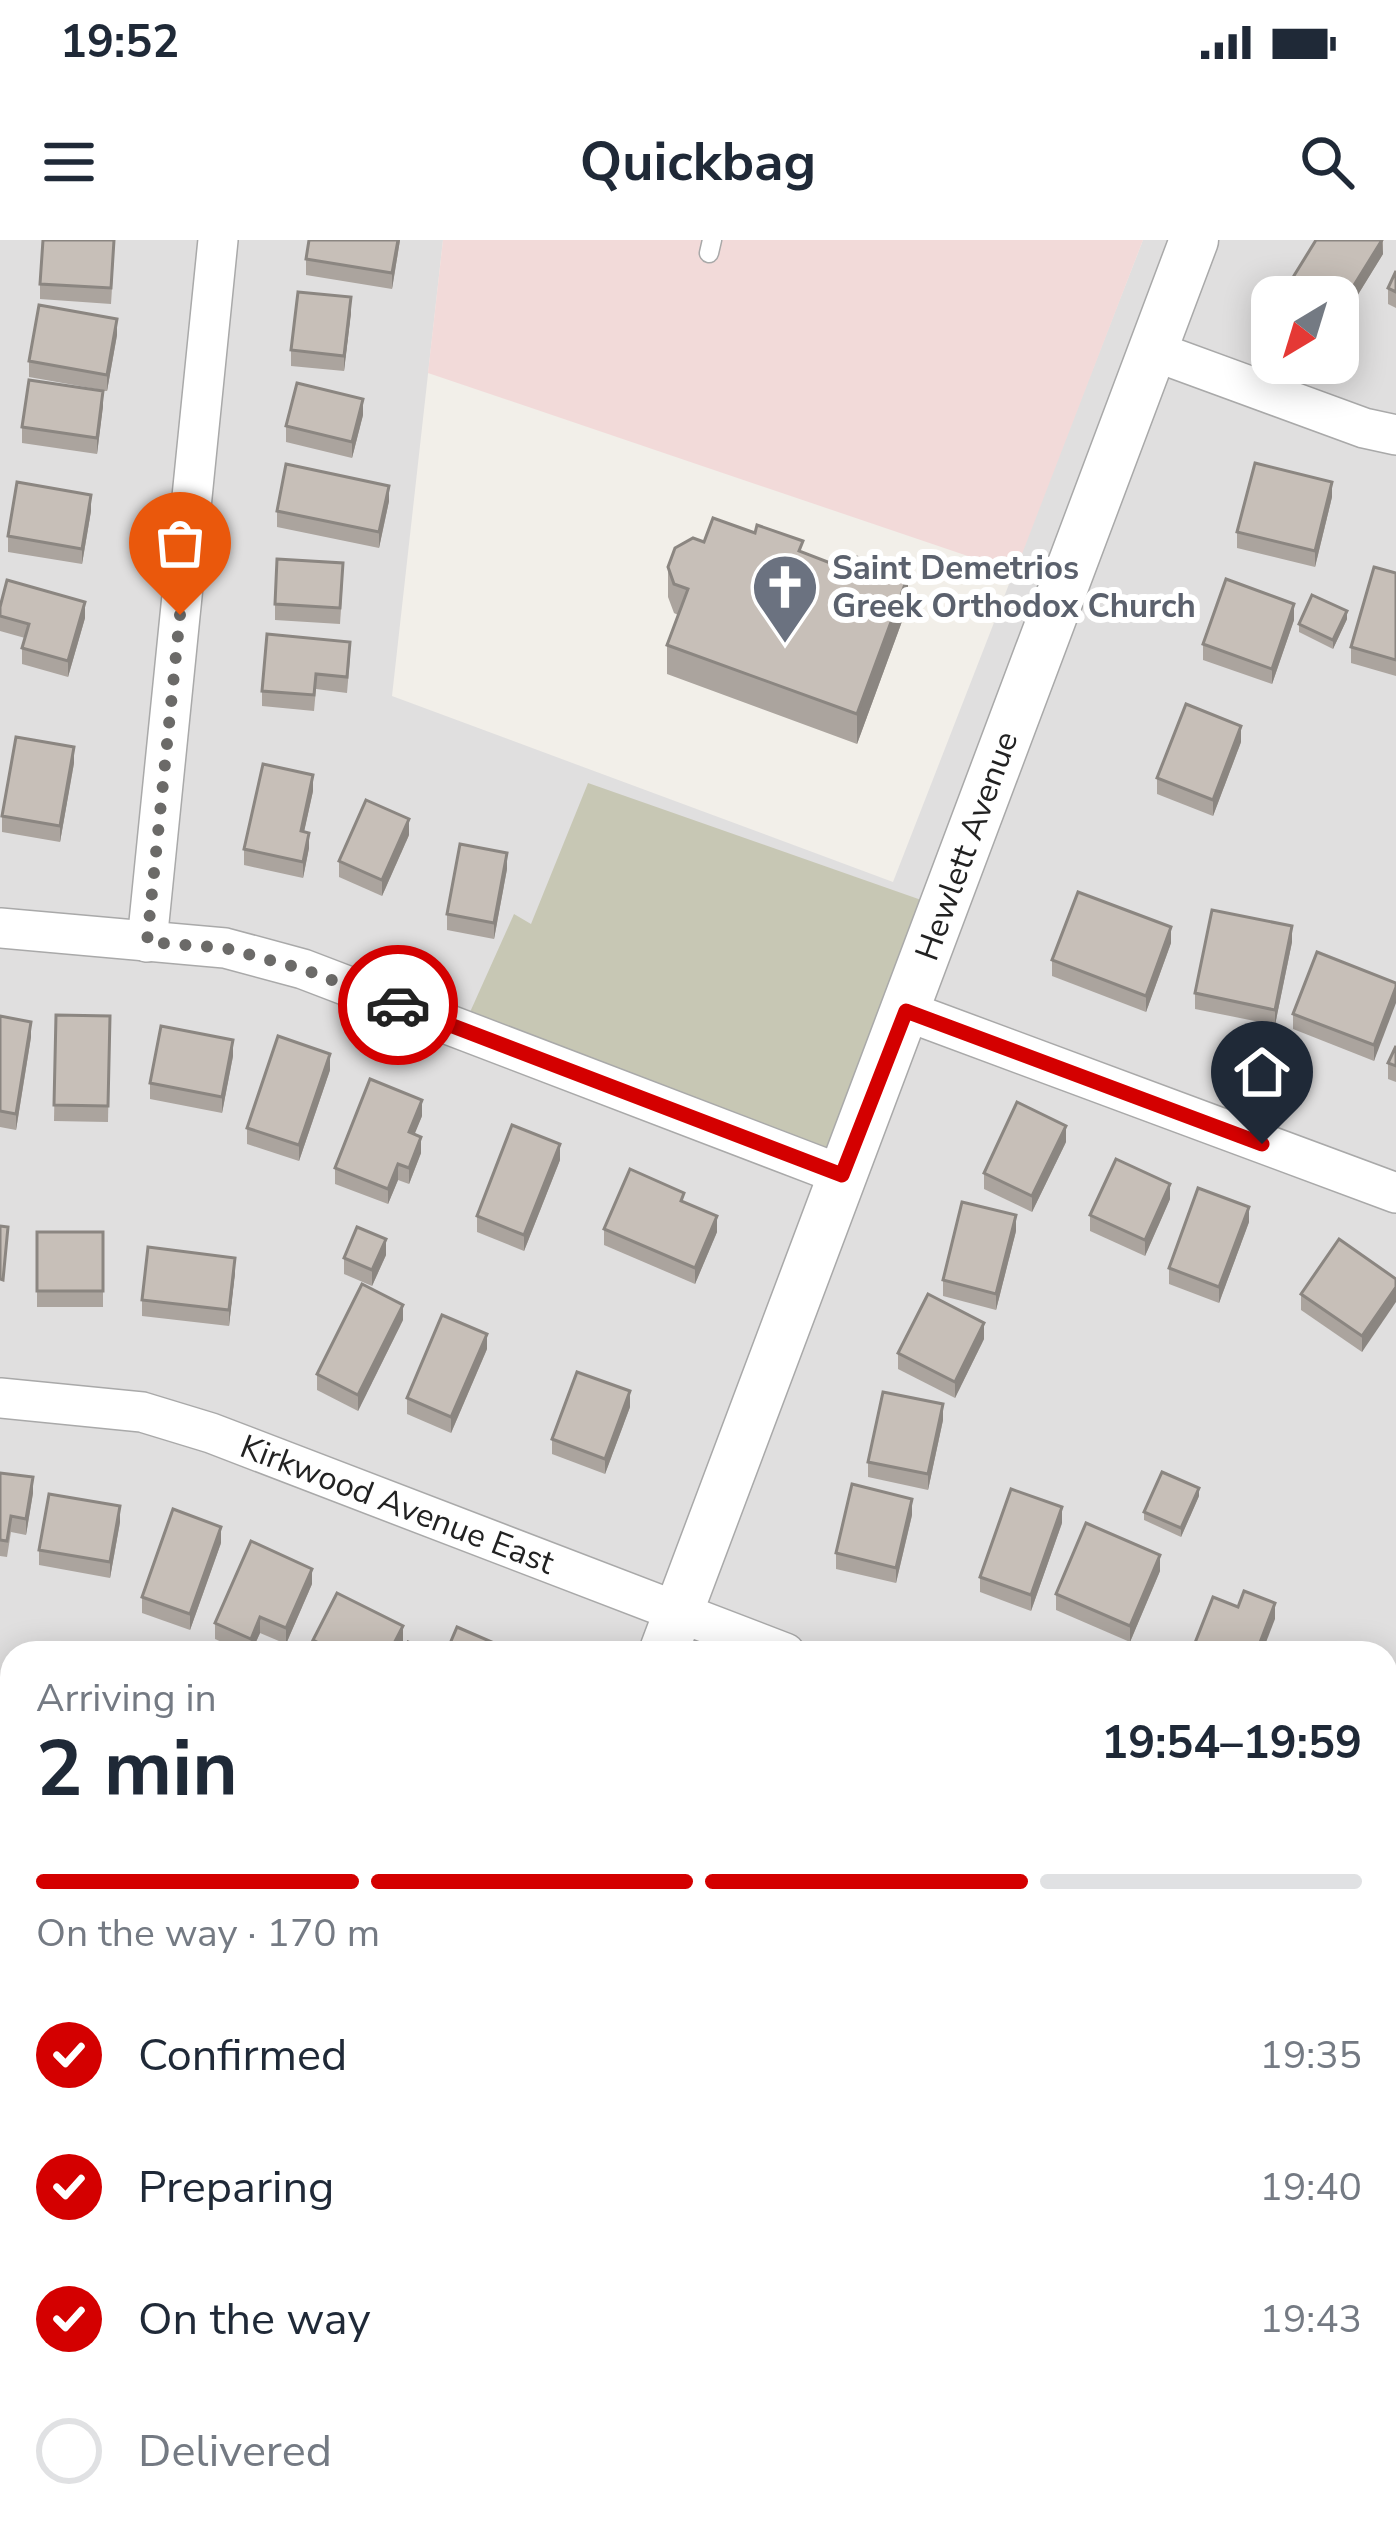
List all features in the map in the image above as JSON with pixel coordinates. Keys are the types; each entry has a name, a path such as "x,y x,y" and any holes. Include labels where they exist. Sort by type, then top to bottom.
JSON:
{"street":[{"path":"147,942 218,240"},
{"name":"Hewlett Avenue","path":"671,1633 1194,240"},
{"path":"1151,350 1364,428 1396,435"},
{"path":"0,928 225,948 303,969 842,1175"},
{"path":"906,1011 1396,1193"},
{"name":"Kirkwood Avenue East","path":"0,1398 142,1412 211,1433 671,1633 717,1641"}],"shaded area":[{"path":"0,240 443,240 392,696 893,882 1143,240 1396,240 1396,1641 0,1641"},
{"path":"443,240 1143,240 1015,572 428,373"},
{"path":"588,783 944,908 842,1175 462,1030 514,914 531,924"}],"building":[{"path":"43,240 114,240 111,288 40,284"},
{"path":"309,240 398,240 392,273 306,259"},
{"path":"1316,240 1382,240 1359,277 1294,276"},
{"path":"298,292 351,297 344,356 291,350"},
{"path":"39,305 117,319 107,375 29,361"},
{"path":"29,380 103,391 97,438 22,427"},
{"path":"297,383 363,399 352,442 286,426"},
{"path":"1255,463 1332,482 1315,551 1237,532"},
{"path":"286,464 389,486 379,532 277,511"},
{"path":"17,482 91,495 82,549 8,536"},
{"name":"Saint Demetrios Greek Orthodox Church","path":"713,518 755,533 757,525 803,541 799,551 838,566 843,552 908,576 857,714 667,645 688,589 674,584 668,567 675,548 693,538 704,542"},
{"path":"277,559 343,563 340,608 275,604"},
{"path":"1374,567 1396,573 1396,660 1351,647"},
{"path":"1226,579 1294,604 1272,669 1203,644"},
{"path":"7,580 85,602 68,661 22,648 29,624 0,616"},
{"path":"1312,595 1347,611 1333,640 1299,624"},
{"path":"267,634 350,642 347,677 316,674 314,695 262,691"},
{"path":"1186,704 1241,726 1213,800 1157,778"},
{"path":"16,737 74,747 60,826 2,816"},
{"path":"263,764 313,775 301,831 309,833 303,862 244,849"},
{"path":"366,800 409,819 382,880 339,861"},
{"path":"460,844 507,853 494,923 447,914"},
{"path":"1078,892 1171,927 1146,996 1052,960"},
{"path":"1212,910 1292,926 1275,1010 1195,993"},
{"path":"1317,952 1396,983 1374,1045 1293,1014"},
{"path":"56,1015 110,1016 108,1106 54,1105"},
{"path":"0,1016 31,1022 16,1114 0,1111"},
{"path":"161,1026 233,1040 222,1097 150,1083"},
{"path":"278,1036 330,1054 299,1145 247,1128"},
{"path":"370,1079 422,1100 409,1132 421,1137 409,1168 398,1164 388,1189 335,1168"},
{"path":"1017,1102 1066,1126 1032,1196 984,1173"},
{"path":"512,1125 560,1144 524,1235 477,1216"},
{"path":"1116,1159 1170,1184 1145,1240 1090,1215"},
{"path":"630,1169 684,1193 681,1201 717,1216 695,1268 604,1229"},
{"path":"1198,1188 1249,1207 1219,1287 1169,1268"},
{"path":"962,1202 1016,1215 996,1294 943,1280"},
{"path":"0,1226 8,1227 3,1280 0,1279"},
{"path":"357,1227 386,1239 372,1270 344,1258"},
{"path":"37,1232 103,1232 103,1291 37,1291"},
{"path":"1339,1239 1396,1279 1396,1287 1362,1336 1301,1294"},
{"path":"148,1247 235,1258 229,1310 142,1300"},
{"path":"362,1284 403,1305 358,1395 317,1374"},
{"path":"928,1294 984,1323 955,1382 898,1353"},
{"path":"442,1315 487,1334 451,1417 407,1398"},
{"path":"577,1372 630,1391 605,1459 552,1439"},
{"path":"883,1392 943,1404 928,1474 868,1462"},
{"path":"1162,1472 1199,1488 1181,1528 1144,1512"},
{"path":"0,1473 33,1477 26,1519 11,1516 7,1541 0,1540"},
{"path":"852,1484 912,1499 896,1568 836,1553"},
{"path":"1011,1489 1062,1507 1031,1595 980,1577"},
{"path":"49,1494 120,1506 110,1562 39,1550"},
{"path":"173,1509 221,1527 190,1614 142,1597"},
{"path":"1086,1523 1160,1555 1130,1626 1056,1594"},
{"path":"251,1541 312,1569 286,1628 260,1617 251,1639 215,1623"},
{"path":"1244,1591 1275,1603 1261,1641 1196,1641 1213,1597 1238,1607"},
{"path":"337,1593 403,1626 395,1641 313,1640"},
{"path":"457,1627 489,1641 451,1641"}],"way so far":[{"path":"180,615 147,942 225,948 303,969 398,1005"}],"place":[{"name":"Saint Demetrios Greek Orthodox Church","path":"785,646"}],"route":[{"path":"398,1005 842,1175 906,1011 1262,1144"}]}
